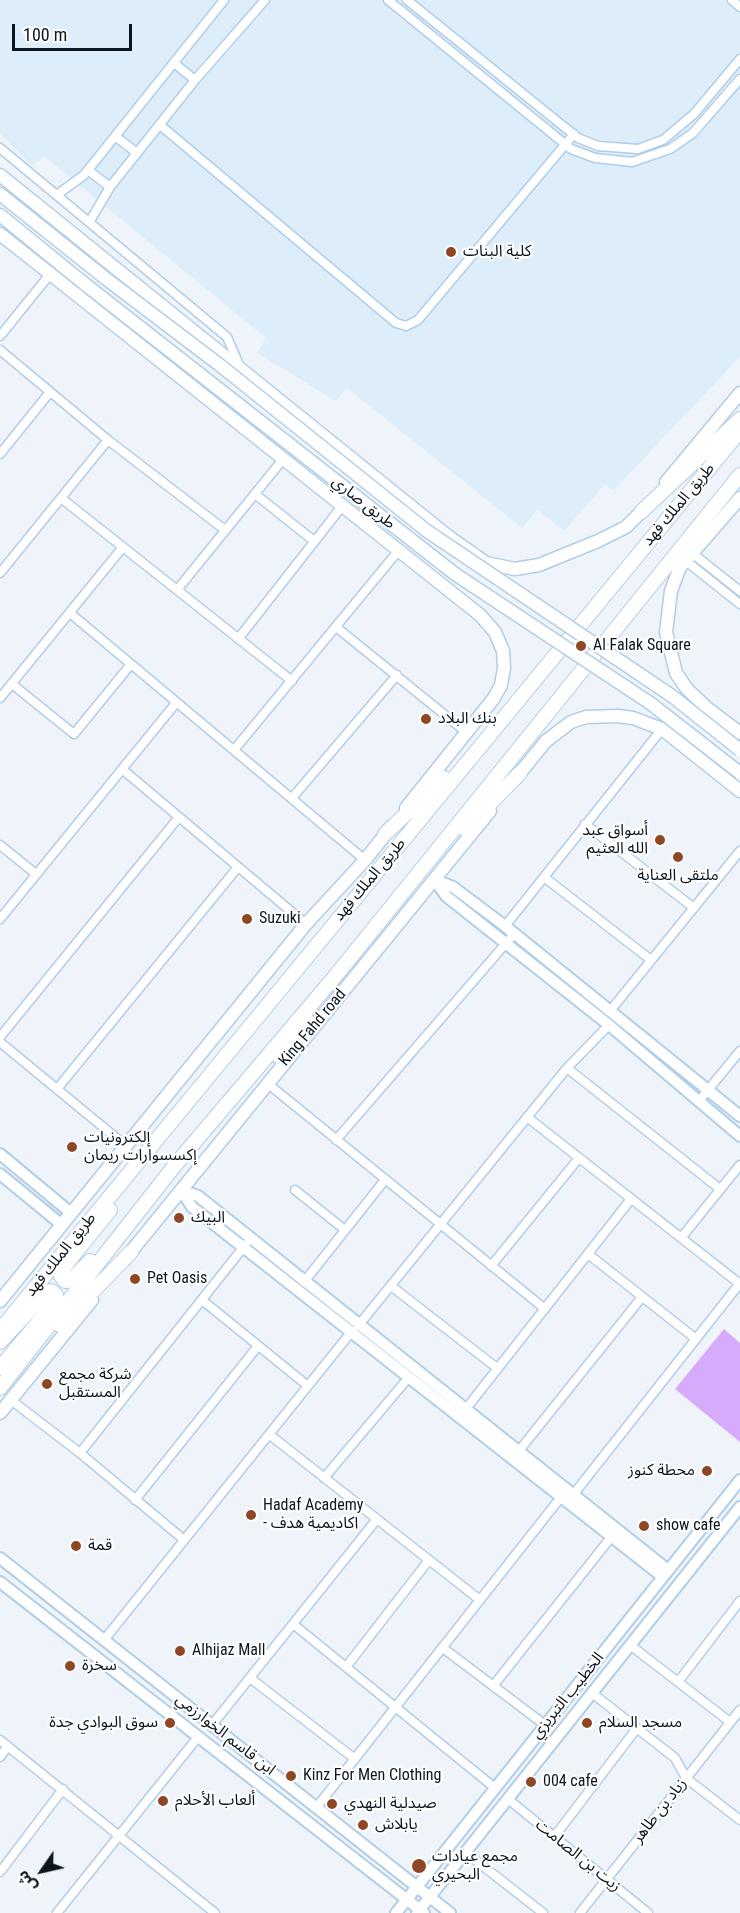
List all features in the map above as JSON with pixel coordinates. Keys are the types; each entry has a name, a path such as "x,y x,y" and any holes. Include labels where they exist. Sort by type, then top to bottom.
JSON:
{"highway":[{"path":"641,512 740,419"},
{"name":"طريق الملك فهد","path":"0,1330 740,431"},
{"name":"طريق الملك فهد","path":"2,1385 176,1164 337,974 740,475"},
{"path":"385,834 491,733"},
{"path":"412,882 520,773"},
{"path":"176,1164 151,1187 77,1275 65,1281 61,1276 63,1268 165,1136 189,1098"},
{"path":"2,1385 131,1252"},
{"path":"0,1342 46,1292 51,1291 56,1295 52,1305 0,1368"}],"main road":[{"path":"0,175 449,537 486,562 515,569 539,565 626,526 641,512 740,393"},
{"name":"طريق صاري","path":"0,194 221,366 427,531 672,696 740,750"},
{"name":"طريق صاري","path":"0,215 454,574 650,703 740,773"},
{"path":"0,224 86,285"},
{"name":"طريق الملك فهد","path":"0,234 480,615 495,632 503,651 504,668 501,685 494,698 365,860 306,924 0,1302"},
{"path":"740,498 686,560 671,591 666,632 674,665 687,689 740,733"},
{"name":"King Fahd road","path":"0,1413 520,773 558,730 586,717 625,717 662,729"},
{"path":"662,729 740,791"},
{"name":"طريق الملك فهد","path":"226,1135 337,974"}],"street":[{"path":"58,194 88,170 224,0"},
{"path":"90,220 110,187 195,80 265,0"},
{"path":"388,0 566,144 595,158 632,162 659,154 693,133 740,79"},
{"path":"407,0 574,134 598,146 638,149 663,140 694,114 740,59"},
{"path":"732,0 740,7"},
{"path":"444,45 452,35"},
{"path":"174,63 195,80"},
{"path":"160,125 396,323 406,326 418,320 574,134"},
{"path":"116,136 137,153"},
{"path":"0,148 90,220 227,337 240,368"},
{"path":"88,170 110,187"},
{"path":"0,336 51,273"},
{"path":"0,350 108,440 225,530"},
{"path":"0,454 50,392"},
{"path":"0,573 4,561 61,498 108,440"},
{"path":"177,590 284,458"},
{"path":"255,494 314,541"},
{"path":"61,498 292,681"},
{"path":"238,639 343,505"},
{"path":"0,698 123,547"},
{"path":"234,750 399,550"},
{"path":"686,560 740,591"},
{"path":"686,560 740,604"},
{"path":"69,613 365,860"},
{"path":"336,627 466,732"},
{"path":"12,684 74,734 131,664"},
{"path":"292,798 397,675"},
{"path":"0,919 176,703"},
{"path":"505,926 662,729"},
{"path":"122,769 306,924"},
{"path":"126,1146 0,1040 179,817"},
{"path":"585,824 694,908"},
{"path":"0,845 36,874"},
{"path":"610,1011 740,851"},
{"path":"57,1089 238,867"},
{"path":"544,877 651,960"},
{"path":"435,880 453,886 505,926 740,1116"},
{"path":"435,880 446,896 609,1025 740,1136"},
{"path":"336,1140 514,934"},
{"path":"104,1640 183,1539 567,1068 609,1025"},
{"path":"699,1101 740,1052"},
{"path":"567,1068 720,1189"},
{"path":"267,1083 384,1181 545,1309"},
{"path":"527,1117 740,1283 573,1495"},
{"path":"0,1154 72,1214"},
{"path":"491,1266 579,1158"},
{"path":"681,1238 740,1165"},
{"path":"0,1174 62,1225"},
{"path":"304,1282 384,1181"},
{"path":"181,1190 198,1196 247,1243 355,1329 465,1410 573,1495 666,1573"},
{"path":"295,1190 345,1230"},
{"path":"465,1410 631,1199"},
{"path":"247,1243 304,1282 409,1377 561,1497 666,1573"},
{"path":"80,1453 247,1243"},
{"path":"588,1254 696,1339"},
{"path":"391,1286 497,1368"},
{"path":"518,1452 642,1297"},
{"path":"202,1300 308,1386"},
{"path":"135,1500 258,1346"},
{"path":"324,1478 409,1377"},
{"path":"11,1400 80,1453 183,1539"},
{"path":"270,1435 480,1600"},
{"name":"الخطيب التبريزي","path":"396,1913 740,1480"},
{"path":"316,1808 561,1497"},
{"name":"الخطيب التبريزي","path":"420,1912 465,1852 740,1507"},
{"path":"212,1725 377,1519"},
{"path":"493,1686 612,1536"},
{"name":"ابن قاسم الخوارزمي","path":"0,1558 450,1913"},
{"path":"346,1667 429,1560"},
{"name":"ابن قاسم الخوارزمي","path":"0,1582 407,1899 420,1912"},
{"path":"678,1682 740,1601"},
{"path":"293,1624 495,1788"},
{"path":"630,1645 730,1722"},
{"path":"443,1648 545,1725"},
{"path":"250,1678 355,1759"},
{"path":"148,1698 159,1683"},
{"path":"592,1693 675,1758 686,1778 740,1820"},
{"name":"زياد بن طاهر","path":"580,1913 740,1710"},
{"path":"554,1837 637,1728"},
{"path":"57,1913 198,1737"},
{"path":"0,1740 215,1913"},
{"path":"0,1757 8,1746"},
{"path":"0,1872 63,1789"},
{"name":"زيت بن الصامت","path":"508,1799 648,1913"},
{"path":"465,1852 543,1913"}],"shaded area":[{"name":"كلية البنات","path":"0,0 740,0 740,357 613,491 605,484 564,531 537,510 522,528 347,388 336,401 257,353 266,338 44,156 32,166 0,134"},
{"path":"724,1329 740,1343 740,1442 675,1389"}],"place":[{"name":"كلية البنات","path":"451,252"},
{"name":"Al Falak Square","path":"581,646"},
{"name":"بنك البلاد","path":"426,719"},
{"name":"أسواق عبد الله العثيم","path":"660,840"},
{"name":"ملتقى العناية","path":"678,857"},
{"name":"Suzuki","path":"247,919"},
{"name":"إلكترونيات إكسسوارات ريمان","path":"72,1147"},
{"name":"البيك","path":"179,1218"},
{"name":"Pet Oasis","path":"135,1279"},
{"name":"شركة مجمع المستقبل","path":"47,1384"},
{"name":"محطة كنوز","path":"707,1471"},
{"name":"Hadaf Academy - اكاديمية هدف","path":"251,1515"},
{"name":"show cafe","path":"644,1526"},
{"name":"قمة","path":"76,1546"},
{"name":"Alhijaz Mall","path":"180,1651"},
{"name":"سخرة","path":"70,1666"},
{"name":"سوق البوادي جدة","path":"170,1723"},
{"name":"مسجد السلام","path":"587,1723"},
{"name":"Kinz For Men Clothing","path":"291,1776"},
{"name":"004 cafe","path":"531,1782"},
{"name":"ألعاب الأحلام","path":"163,1801"},
{"name":"صيدلية النهدي","path":"332,1804"},
{"name":"يابلاش","path":"363,1825"},
{"name":"مجمع عيادات البحيري","path":"419,1866"}]}
